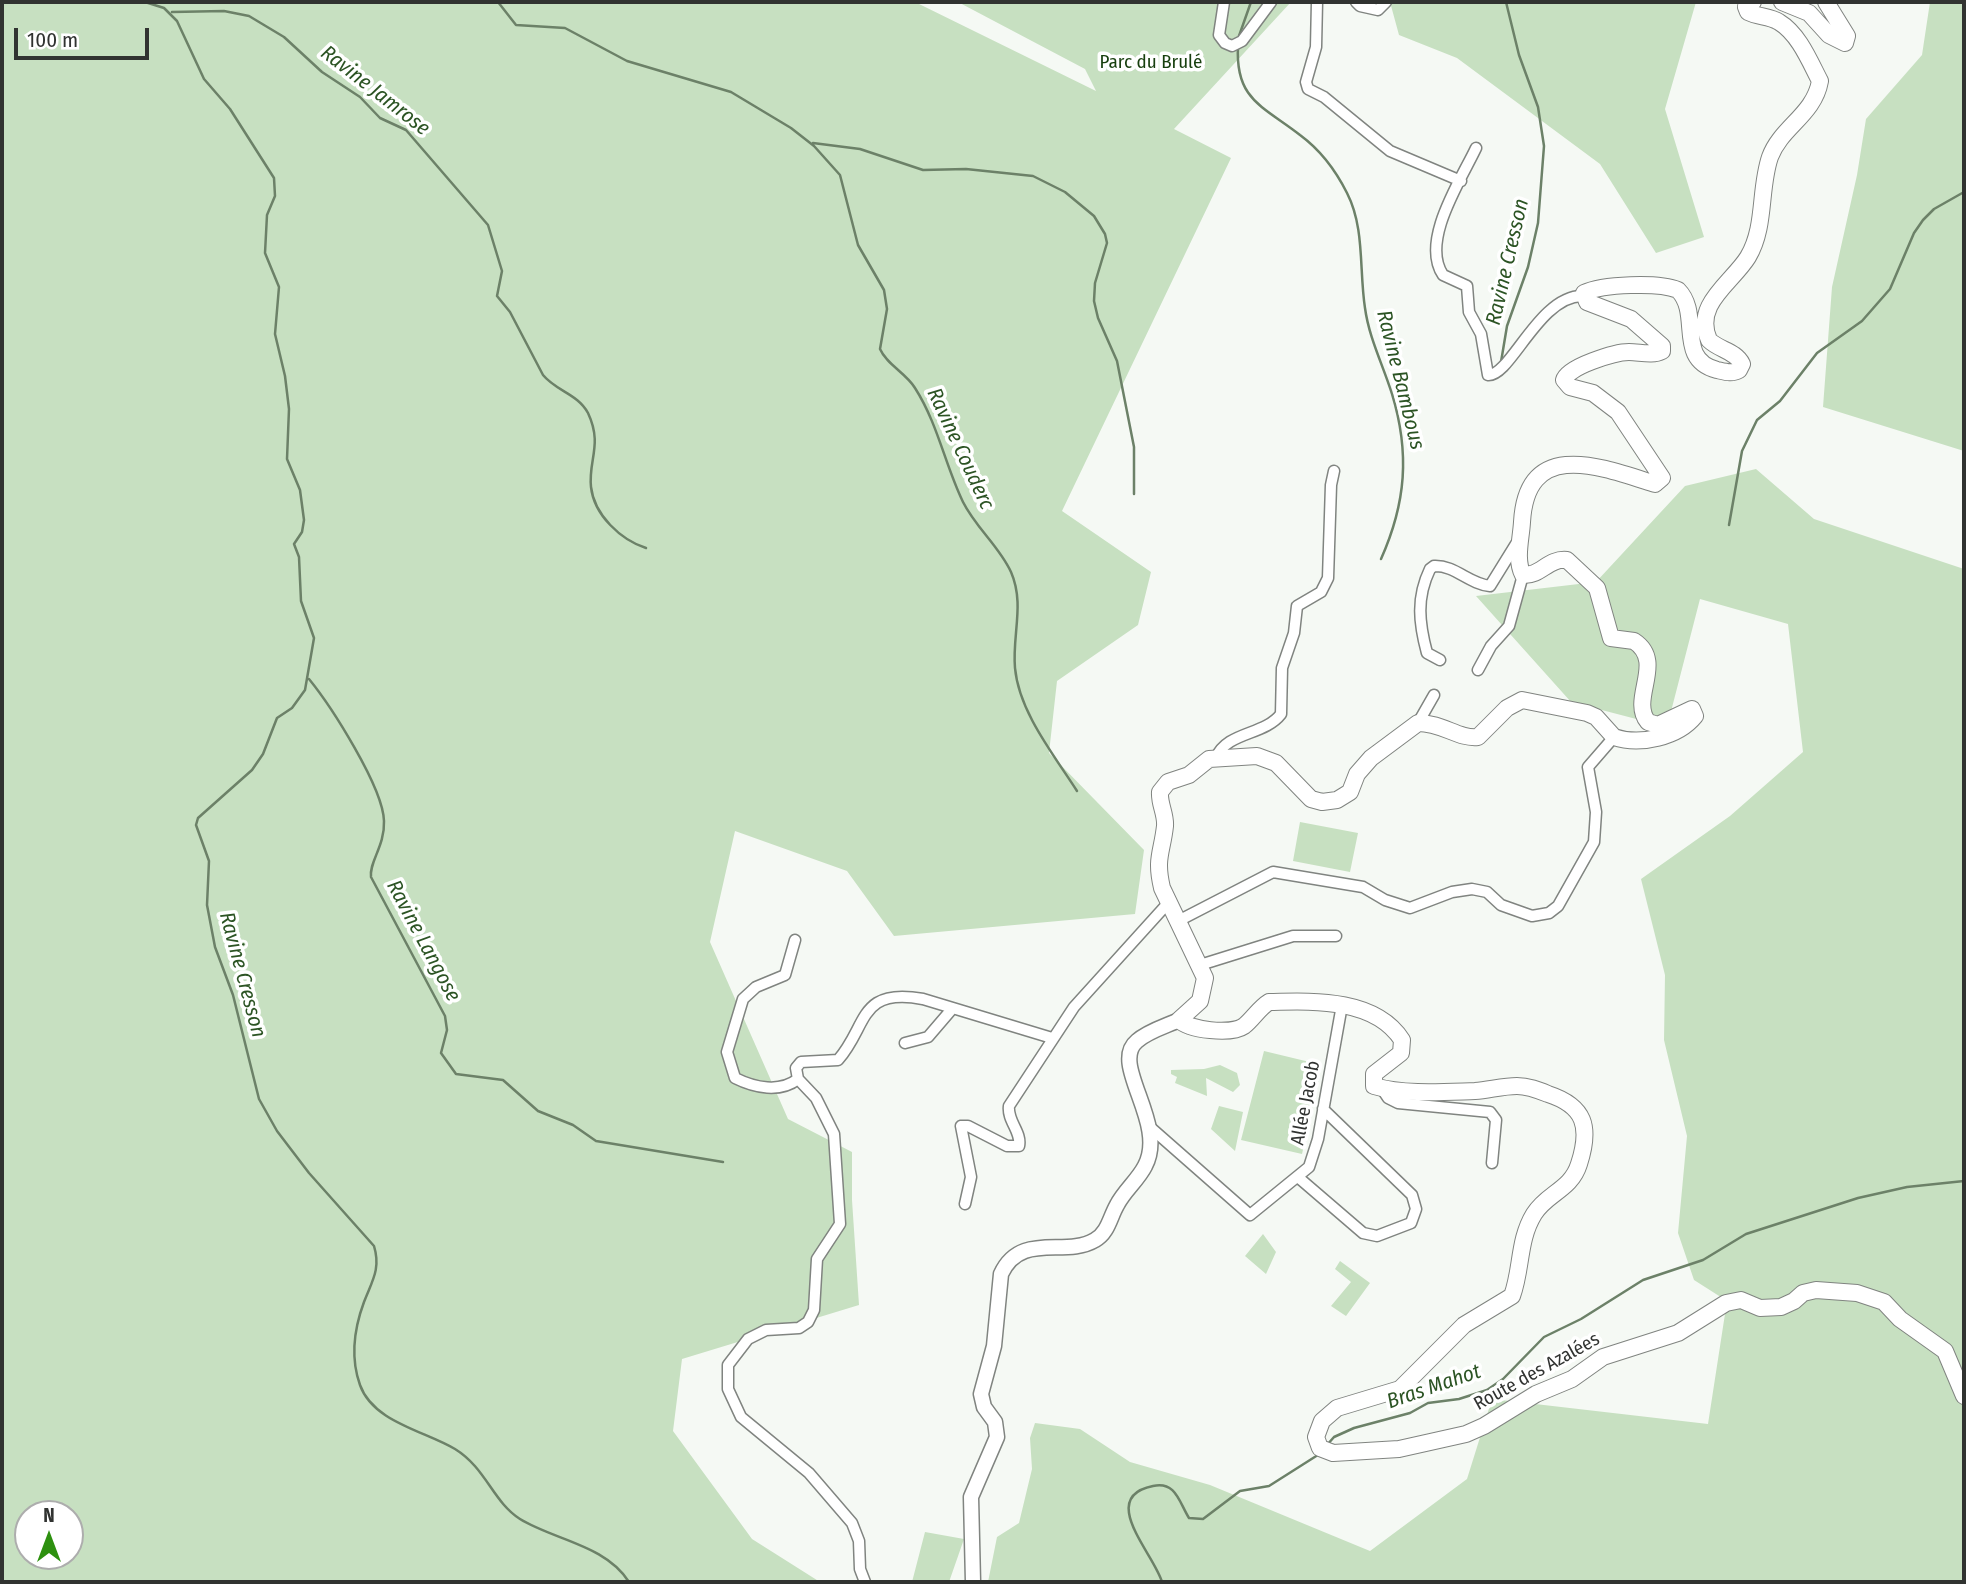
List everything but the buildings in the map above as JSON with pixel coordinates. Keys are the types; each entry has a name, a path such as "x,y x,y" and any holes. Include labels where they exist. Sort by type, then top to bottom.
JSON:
{"main road":[{"path":"1382,1088 1374,1086 1374,1074 1401,1053 1402,1040 1386,1020 1342,1005 1269,1002 1244,1026 1230,1030 1192,1027 1179,1020 1203,996 1205,978 1180,920 1162,888 1157,862 1165,826 1159,800 1161,788 1216,758 1257,755 1268,758 1289,774 1311,799 1329,801 1350,792 1365,764 1418,723 1443,725 1471,737 1484,733 1507,708 1522,700 1587,713 1604,724 1614,737 1647,740 1667,735 1686,725 1696,713 1693,709 1686,710 1658,725 1648,722 1643,709 1648,679 1645,654 1634,641 1611,638 1597,588 1581,570 1560,559 1532,576 1523,575 1518,555 1526,493 1535,478 1555,467 1611,468 1656,484 1662,478 1618,412 1593,393 1570,387 1564,380 1569,371 1611,355 1626,352 1658,354 1662,351 1662,346 1631,319 1587,302 1583,296 1586,291 1646,285 1669,286 1678,290 1687,305 1691,343 1696,359 1716,370 1729,373 1739,369 1742,364 1739,358 1709,340 1706,314 1716,294 1751,251 1761,213 1770,158 1811,106 1819,81 1806,54 1788,29 1779,21 1748,12 1746,8 1753,2"},
{"path":"1782,2 1810,13 1829,35 1845,43 1847,36 1826,2"},
{"name":"Route des Azalées","path":"1382,1088 1464,1091 1520,1086 1567,1100 1577,1108 1584,1126 1580,1161 1571,1182 1540,1207 1531,1219 1518,1258 1512,1296 1464,1325 1400,1389 1337,1408 1318,1429 1320,1448 1341,1454 1399,1449 1466,1433 1484,1426 1536,1394 1572,1379 1603,1357 1678,1333 1727,1303 1741,1300 1760,1308 1781,1307 1808,1291 1857,1293 1884,1302 1900,1319 1945,1351 1964,1396"}],"street":[{"path":"1224,2 1219,35 1225,43 1232,46 1242,41 1271,2"},
{"path":"1317,2 1316,47 1306,82 1308,89 1324,97 1390,151 1461,181"},
{"path":"1356,2 1360,6 1378,10 1386,2"},
{"path":"1476,148 1436,239 1436,260 1443,275 1467,286 1469,313 1481,334 1488,375 1499,372 1536,325 1557,304 1565,299 1583,296"},
{"path":"1216,758 1225,744 1268,726 1280,715 1282,668 1294,633 1297,606 1326,588 1334,471"},
{"path":"1440,660 1427,653 1419,625 1419,607 1430,569 1434,566 1448,567 1476,584 1490,586 1513,552 1522,529"},
{"path":"1478,670 1491,646 1509,626 1523,575"},
{"path":"1418,723 1434,695"},
{"path":"1180,920 1273,872 1363,887 1385,900 1410,908 1452,892 1472,889 1487,892 1515,911 1532,916 1549,913 1558,906 1592,847 1596,812 1588,767 1614,737"},
{"path":"965,1204 971,1177 961,1126 968,1126 1007,1146 1019,1146 1020,1141 1009,1116 1009,1106 1052,1038 1089,989 1169,902"},
{"path":"1200,965 1293,936 1336,936"},
{"path":"795,940 785,975 757,987 743,999 727,1052 735,1078 746,1084 784,1088 798,1079"},
{"path":"865,1582 860,1569 859,1541 852,1523 809,1473 741,1417 732,1402 727,1376 731,1359 753,1336 766,1330 799,1328 808,1322 814,1310 817,1259 840,1224 834,1134 816,1098 798,1079 796,1070 802,1062 830,1063 841,1058 865,1014 883,1001 915,997 1052,1038"},
{"name":"Allée Jacob","path":"1151,1128 1250,1215 1299,1178 1312,1159 1342,1005"},
{"path":"905,1043 928,1037 952,1009"},
{"path":"973,1582 971,1497 997,1437 995,1422 984,1407 981,1394 994,1346 1001,1274 1004,1266 1020,1253 1035,1248 1083,1244 1103,1234 1118,1203 1144,1169 1151,1154 1151,1128 1131,1074 1128,1057 1135,1042 1179,1020"},
{"path":"1382,1088 1388,1098 1398,1103 1490,1112 1496,1120 1492,1163"},
{"path":"1299,1178 1363,1233 1377,1236 1411,1223 1416,1209 1412,1195 1323,1109"}],"green space":[{"name":"Parc du Brulé","path":"2,2 915,2 1096,91 1085,69 958,2 1291,2 1174,129 1231,158 1062,511 1151,572 1138,625 1057,681 1049,753 1144,850 1135,914 894,936 847,871 735,831 710,942 788,1119 852,1152 852,1200 859,1305 682,1359 673,1431 752,1539 820,1582 2,1582"},
{"path":"1390,2 1696,2 1665,109 1704,237 1656,253 1600,164 1457,58 1399,35"},
{"path":"1930,2 1964,2 1964,451 1823,407 1832,287 1857,175 1866,119 1922,55"},
{"path":"1756,469 1814,519 1964,569 1964,1582 988,1582 997,1537 1019,1523 1032,1469 1030,1438 1035,1423 1080,1429 1130,1462 1210,1485 1370,1551 1467,1479 1492,1399 1708,1424 1727,1301 1694,1280 1678,1233 1687,1136 1664,1040 1665,975 1641,879 1730,816 1803,752 1788,624 1700,599 1667,727 1571,702 1476,596 1596,582 1685,486"},
{"path":"1300,822 1358,833 1350,872 1293,861"},
{"path":"1264,1051 1322,1065 1302,1154 1241,1140"},
{"path":"1220,1065 1237,1073 1240,1085 1233,1092 1206,1078 1207,1096 1175,1083 1177,1077 1171,1074 1171,1070 1204,1069"},
{"path":"1219,1106 1243,1112 1235,1151 1211,1129"},
{"path":"1263,1234 1276,1252 1266,1274 1245,1256"},
{"path":"1340,1261 1370,1283 1346,1316 1331,1306 1351,1282 1335,1269"},
{"path":"925,1532 964,1539 949,1582 912,1582"}],"waterway":[{"name":"Ravine Cresson","path":"145,2 164,8 177,21 204,79 230,109 274,178 275,196 267,215 265,253 279,287 275,334 285,376 289,409 287,459 300,490 304,520 302,532 294,544 299,557 301,601 314,638 305,690 292,708 277,718 263,754 252,770 198,818 196,825 209,861 207,905 215,947 233,995 259,1099 277,1131 309,1173 374,1246 376,1268 354,1343 357,1375 367,1398 388,1417 466,1457 503,1504 520,1519 593,1551 619,1570 629,1582"},
{"name":"Ravine Couderc","path":"498,2 516,25 565,28 627,61 731,92 791,128 814,146 840,175 858,245 884,290 887,309 880,349 887,360 915,388 930,416 963,502 1011,572 1017,596 1015,668 1023,701 1030,717 1077,791"},
{"name":"Ravine Bambous","path":"1239,36 1251,2"},
{"name":"Ravine Cresson","path":"1501,362 1507,326 1528,267 1538,223 1544,146 1538,107 1519,55 1506,2"},
{"name":"Ravine Jamrose","path":"172,12 224,11 249,16 284,37 322,72 360,97 380,118 406,130 488,225 502,271 497,296 510,312 543,375 579,401 588,413 595,443 591,487 597,507 618,533 646,548"},
{"name":"Ravine Bambous","path":"1238,46 1241,79 1247,90 1263,108 1300,135 1320,154 1347,193 1357,220 1367,319 1398,416 1403,457 1403,478 1396,518 1381,559"},
{"path":"813,143 860,149 923,170 966,169 1033,176 1065,192 1094,216 1105,234 1107,243 1095,283 1094,301 1098,318 1117,361 1134,447 1134,494"},
{"path":"1729,525 1742,451 1757,420 1780,401 1817,353 1862,321 1890,289 1914,233 1923,220 1934,209 1964,192"},
{"name":"Ravine Langose","path":"309,679 342,727 375,788 384,830 372,865 371,877 445,1016 447,1030 441,1053 456,1074 503,1080 538,1111 573,1125 596,1141 723,1162"},
{"name":"Bras Mahot","path":"1327,1445 1334,1437 1354,1428 1410,1413 1428,1403 1459,1399 1487,1390 1503,1379 1544,1337 1581,1319 1643,1280 1703,1260 1746,1234 1858,1198 1907,1187 1964,1181"},
{"name":"Bras Mahot","path":"1162,1582 1129,1514 1130,1502 1137,1492 1153,1486 1167,1487 1176,1494 1189,1518 1203,1519 1240,1491 1269,1486 1321,1453"}]}
